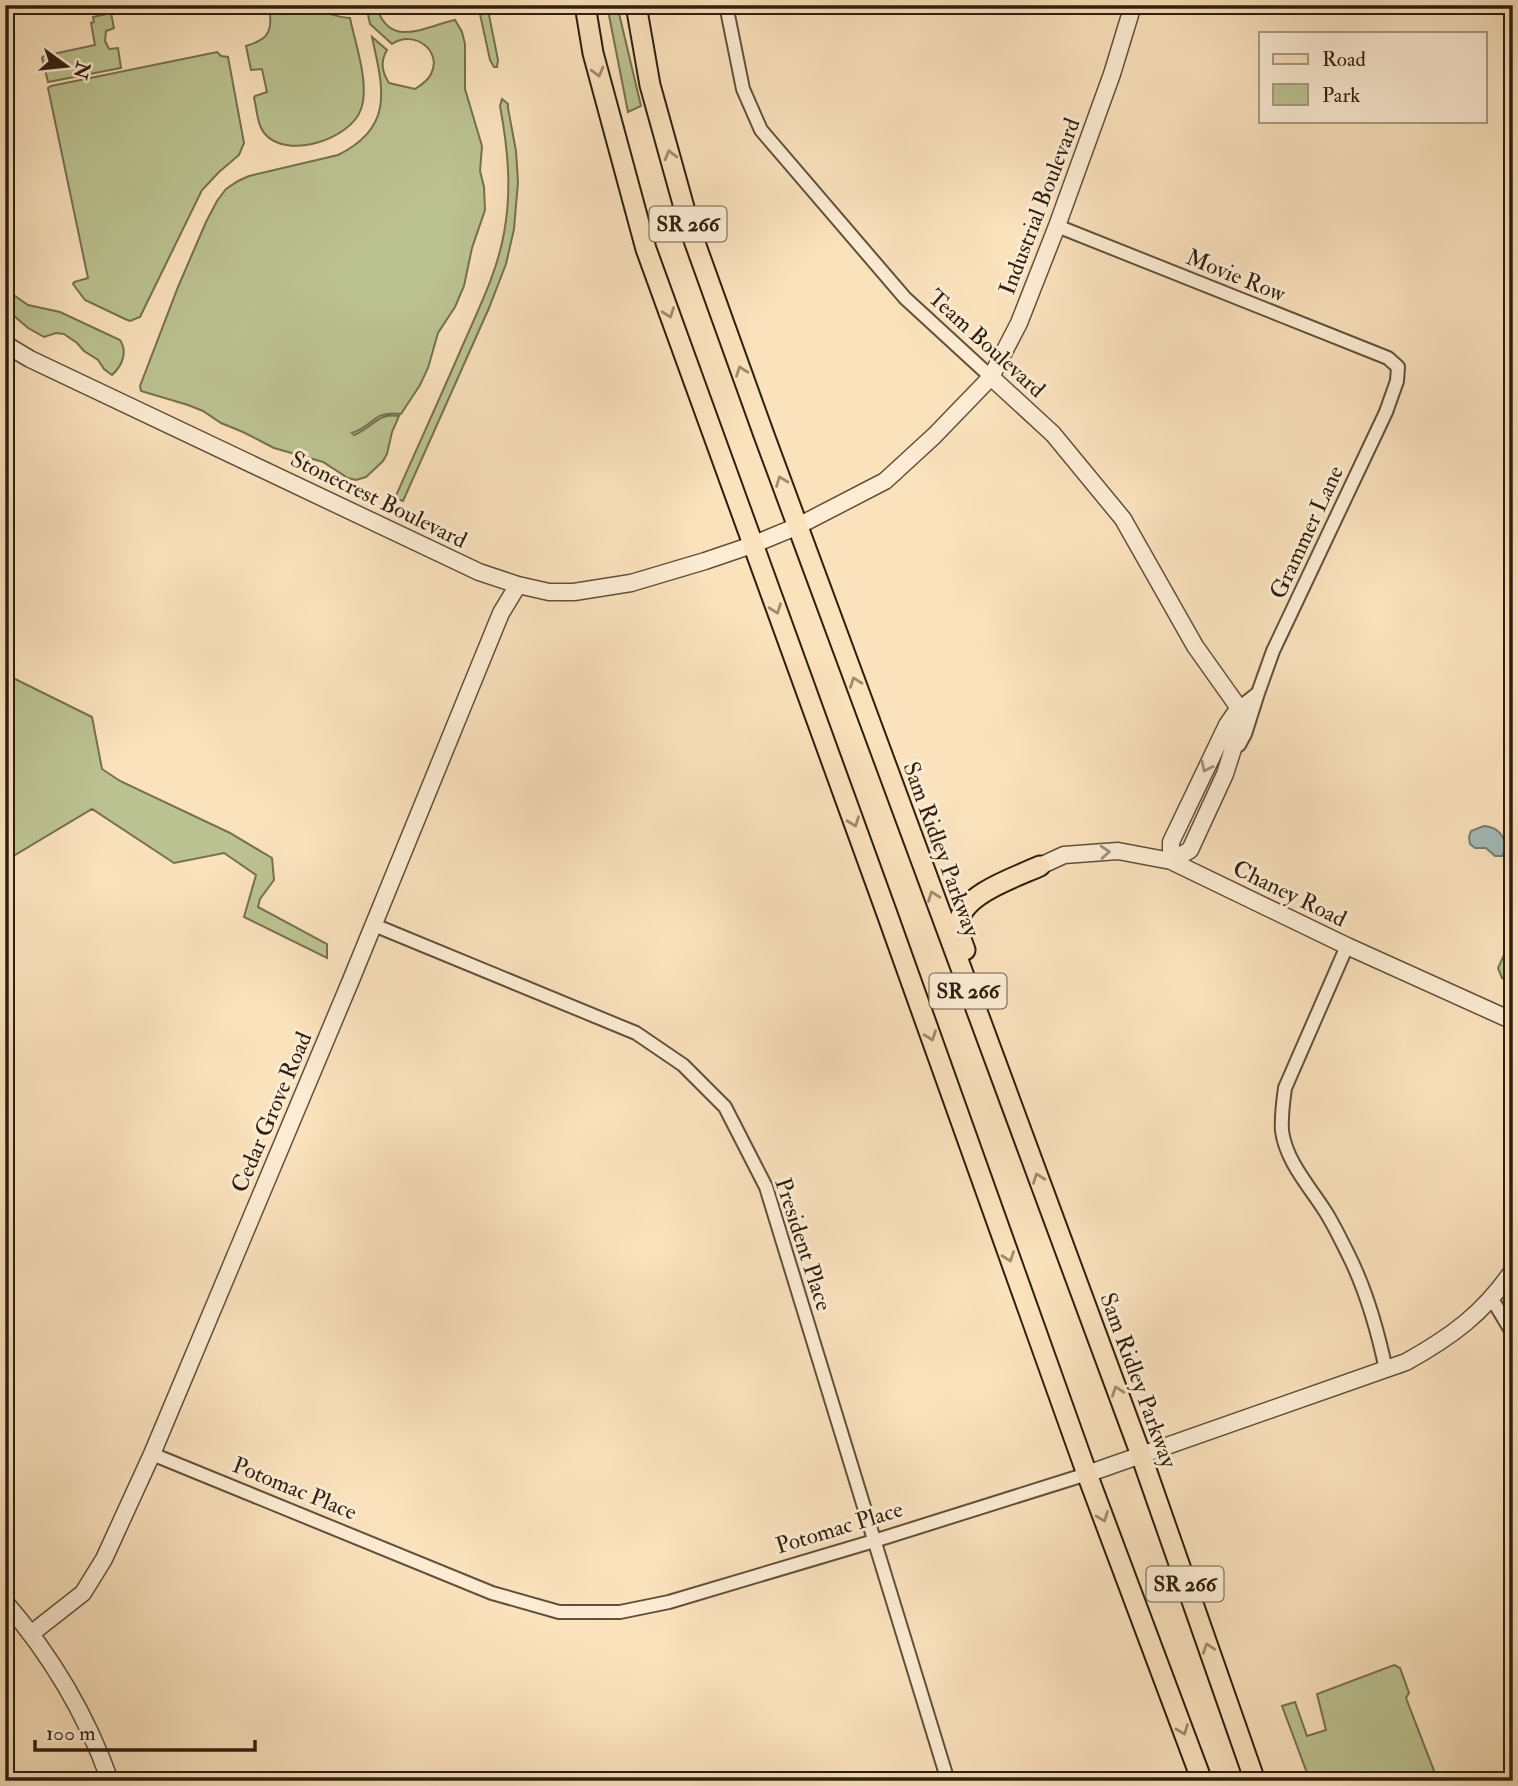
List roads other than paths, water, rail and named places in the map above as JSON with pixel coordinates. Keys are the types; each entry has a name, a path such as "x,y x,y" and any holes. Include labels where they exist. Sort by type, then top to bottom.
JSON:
{"main road":[{"name":"SR 266","path":"585,5 593,53 646,249 1087,1474 1202,1781"},
{"name":"Sam Ridley Parkway","path":"636,5 650,85 690,229 1141,1455 1255,1781"},
{"path":"1025,1144 1005,1060 959,932 959,922 963,909 972,899 1040,866"}],"street":[{"name":"Team Boulevard","path":"726,5 743,89 761,130 905,298 1053,434 1124,519 1195,646 1239,708"},
{"name":"Industrial Boulevard","path":"752,545 798,526 885,481 934,436 991,377 1019,323 1057,226 1112,74 1133,5"},
{"name":"Movie Row","path":"1057,226 1377,353 1398,367"},
{"name":"Stonecrest Boulevard","path":"5,344 40,364 461,564 518,585 549,592 574,592 631,583 752,545"},
{"name":"Grammer Lane","path":"1225,774 1245,734 1273,651 1386,412 1397,381 1398,367"},
{"name":"Cedar Grove Road","path":"32,1633 83,1593 104,1559 152,1454 374,925 501,613 518,585"},
{"path":"1171,862 1171,842 1227,725 1239,708 1258,693"},
{"path":"1171,862 1190,850 1211,807 1238,733 1239,708"},
{"path":"1191,798 1211,807"},
{"name":"Chaney Road","path":"1040,866 1064,855 1118,851 1171,862 1513,1021"},
{"name":"President Place","path":"374,925 636,1033 683,1065 725,1107 766,1187 948,1781"},
{"path":"1348,946 1285,1088 1282,1132 1298,1172 1326,1213 1351,1260 1379,1336 1386,1370"},
{"name":"Potomac Place","path":"152,1454 492,1593 559,1612 620,1612 669,1602 1087,1474 1386,1370 1441,1343 1471,1319 1498,1292 1513,1270"},
{"path":"1492,1298 1513,1334"},
{"path":"5,1602 32,1633 79,1710 110,1781"}],"water":[{"path":"1484,826 1493,828 1502,835 1507,847 1502,856 1495,856 1486,848 1475,848 1470,844 1471,831"}]}
